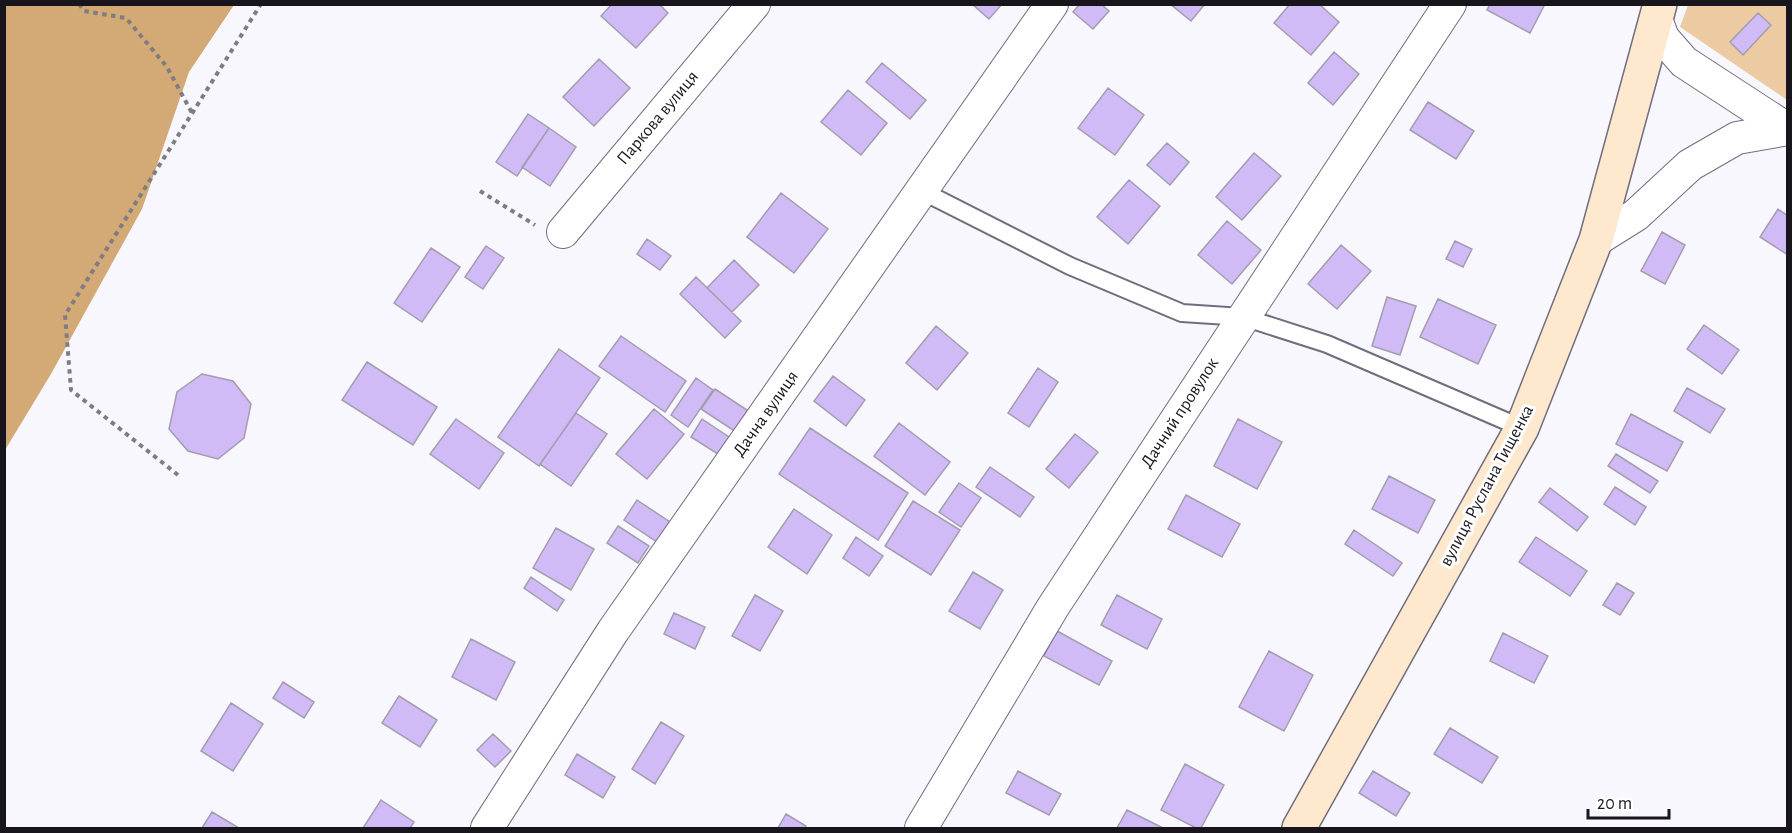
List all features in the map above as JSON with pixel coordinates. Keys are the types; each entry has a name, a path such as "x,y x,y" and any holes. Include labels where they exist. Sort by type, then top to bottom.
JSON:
{"street":[{"name":"Паркова вулиця","path":"563,232 754,4"},
{"name":"Дачна вулиця","path":"487,828 613,631 1052,4"},
{"name":"Дачний провулок","path":"921,828 1053,607 1450,4"},
{"path":"1658,12 1663,38 1684,62 1788,129"},
{"name":"вулиця Руслана Тищенка","path":"1299,828 1522,428 1596,240 1658,12"},
{"path":"1637,88 1654,68 1684,62"},
{"path":"1596,240 1636,215 1690,165 1737,138 1788,129"}],"lane":[{"path":"922,191 1070,266 1182,313 1243,317 1327,344 1522,428"}],"path":[{"path":"79,4 84,11 126,18 167,67 192,114"},
{"path":"178,475 71,390 65,315 261,4"},
{"path":"480,191 552,236 563,232"}],"shaded area":[{"path":"5,4 234,5 189,72 142,209 51,374 5,450"},
{"path":"1688,5 1787,5 1787,100 1680,27"}],"building":[{"path":"612,4 659,4 668,13 636,48 601,16"},
{"path":"972,4 1002,4 989,19"},
{"path":"1080,4 1101,4 1109,11 1093,29 1073,12"},
{"path":"1170,4 1205,4 1191,21"},
{"path":"1290,4 1319,4 1339,22 1311,55 1274,23"},
{"path":"1490,4 1545,4 1530,33 1487,10"},
{"path":"1758,13 1771,25 1743,55 1730,42"},
{"path":"1334,52 1359,74 1333,105 1308,83"},
{"path":"599,59 630,88 594,126 563,97"},
{"path":"882,63 926,100 910,119 866,82"},
{"path":"1108,88 1144,115 1115,155 1078,128"},
{"path":"848,90 887,123 861,155 821,122"},
{"path":"1428,102 1474,131 1456,159 1410,130"},
{"path":"528,114 549,128 517,176 496,162"},
{"path":"549,128 576,147 550,186 522,167"},
{"path":"1167,143 1189,162 1170,185 1147,165"},
{"path":"1254,153 1281,176 1242,220 1216,197"},
{"path":"1129,180 1160,206 1128,244 1097,217"},
{"path":"781,193 828,229 794,273 747,237"},
{"path":"1778,209 1788,216 1788,255 1760,237"},
{"path":"1227,221 1261,250 1232,284 1198,255"},
{"path":"1662,232 1685,245 1665,284 1641,271"},
{"path":"647,239 671,256 660,270 637,254"},
{"path":"1455,241 1472,249 1463,267 1446,259"},
{"path":"1341,245 1371,271 1337,309 1308,284"},
{"path":"486,246 504,258 483,289 465,277"},
{"path":"431,248 460,267 422,322 394,303"},
{"path":"734,260 759,285 732,312 707,288"},
{"path":"696,277 741,321 725,338 680,294"},
{"path":"1387,297 1416,306 1400,355 1372,346"},
{"path":"1438,299 1496,325 1478,364 1420,337"},
{"path":"1704,325 1739,350 1722,374 1687,349"},
{"path":"936,326 968,353 937,390 906,363"},
{"path":"621,336 686,381 665,412 599,366"},
{"path":"559,349 600,378 539,466 498,437"},
{"path":"367,362 437,407 413,445 342,400"},
{"path":"1038,368 1058,382 1029,427 1008,413"},
{"path":"202,374 233,381 251,404 244,438 218,459 188,451 169,429 177,392"},
{"path":"833,376 865,400 846,426 814,401"},
{"path":"696,378 713,390 688,427 671,415"},
{"path":"1687,388 1725,409 1710,433 1674,411"},
{"path":"715,389 753,414 739,434 701,409"},
{"path":"654,409 684,434 647,479 616,454"},
{"path":"576,413 607,434 571,486 540,464"},
{"path":"1631,414 1683,442 1667,471 1616,444"},
{"path":"456,419 504,453 479,489 430,454"},
{"path":"702,419 735,441 724,458 691,437"},
{"path":"1238,419 1282,442 1257,489 1214,466"},
{"path":"899,423 950,462 925,495 874,456"},
{"path":"810,428 908,493 878,540 779,474"},
{"path":"1075,434 1098,452 1069,488 1046,469"},
{"path":"1616,454 1658,481 1650,493 1608,466"},
{"path":"990,467 1034,497 1020,517 976,487"},
{"path":"1389,476 1435,500 1418,533 1372,509"},
{"path":"959,483 981,498 961,527 939,512"},
{"path":"1615,487 1646,507 1635,525 1604,504"},
{"path":"1550,488 1588,517 1577,531 1539,502"},
{"path":"1186,495 1240,524 1222,557 1168,529"},
{"path":"637,500 673,524 660,544 624,520"},
{"path":"913,501 960,530 931,575 885,546"},
{"path":"794,509 832,535 807,574 768,547"},
{"path":"618,526 649,546 638,563 607,543"},
{"path":"556,528 594,549 571,590 533,568"},
{"path":"1354,530 1402,563 1393,576 1345,544"},
{"path":"856,537 883,556 869,576 843,558"},
{"path":"1536,537 1587,571 1570,596 1519,562"},
{"path":"973,572 1003,590 980,629 949,611"},
{"path":"531,577 564,600 557,611 524,588"},
{"path":"1617,583 1634,593 1620,615 1603,605"},
{"path":"755,595 783,611 760,651 732,636"},
{"path":"1117,595 1162,619 1147,649 1101,625"},
{"path":"674,613 705,627 695,649 664,634"},
{"path":"1057,631 1112,661 1099,685 1044,656"},
{"path":"1503,633 1548,656 1534,683 1490,661"},
{"path":"471,639 515,662 496,700 452,677"},
{"path":"1269,651 1313,675 1284,731 1239,707"},
{"path":"283,682 314,702 304,718 273,698"},
{"path":"399,696 437,720 420,747 382,723"},
{"path":"231,703 263,724 233,771 201,751"},
{"path":"661,722 684,736 655,784 632,769"},
{"path":"1450,728 1498,757 1482,783 1434,754"},
{"path":"493,734 511,751 495,767 477,750"},
{"path":"577,754 615,777 603,798 565,775"},
{"path":"1185,764 1224,785 1201,828 1196,828 1161,810"},
{"path":"1018,771 1061,794 1049,815 1006,793"},
{"path":"1373,771 1410,793 1396,816 1359,793"},
{"path":"381,800 414,822 410,828 363,828"},
{"path":"1127,810 1163,828 1117,828"},
{"path":"212,812 239,828 202,828"},
{"path":"786,814 806,826 805,828 778,828"}]}
